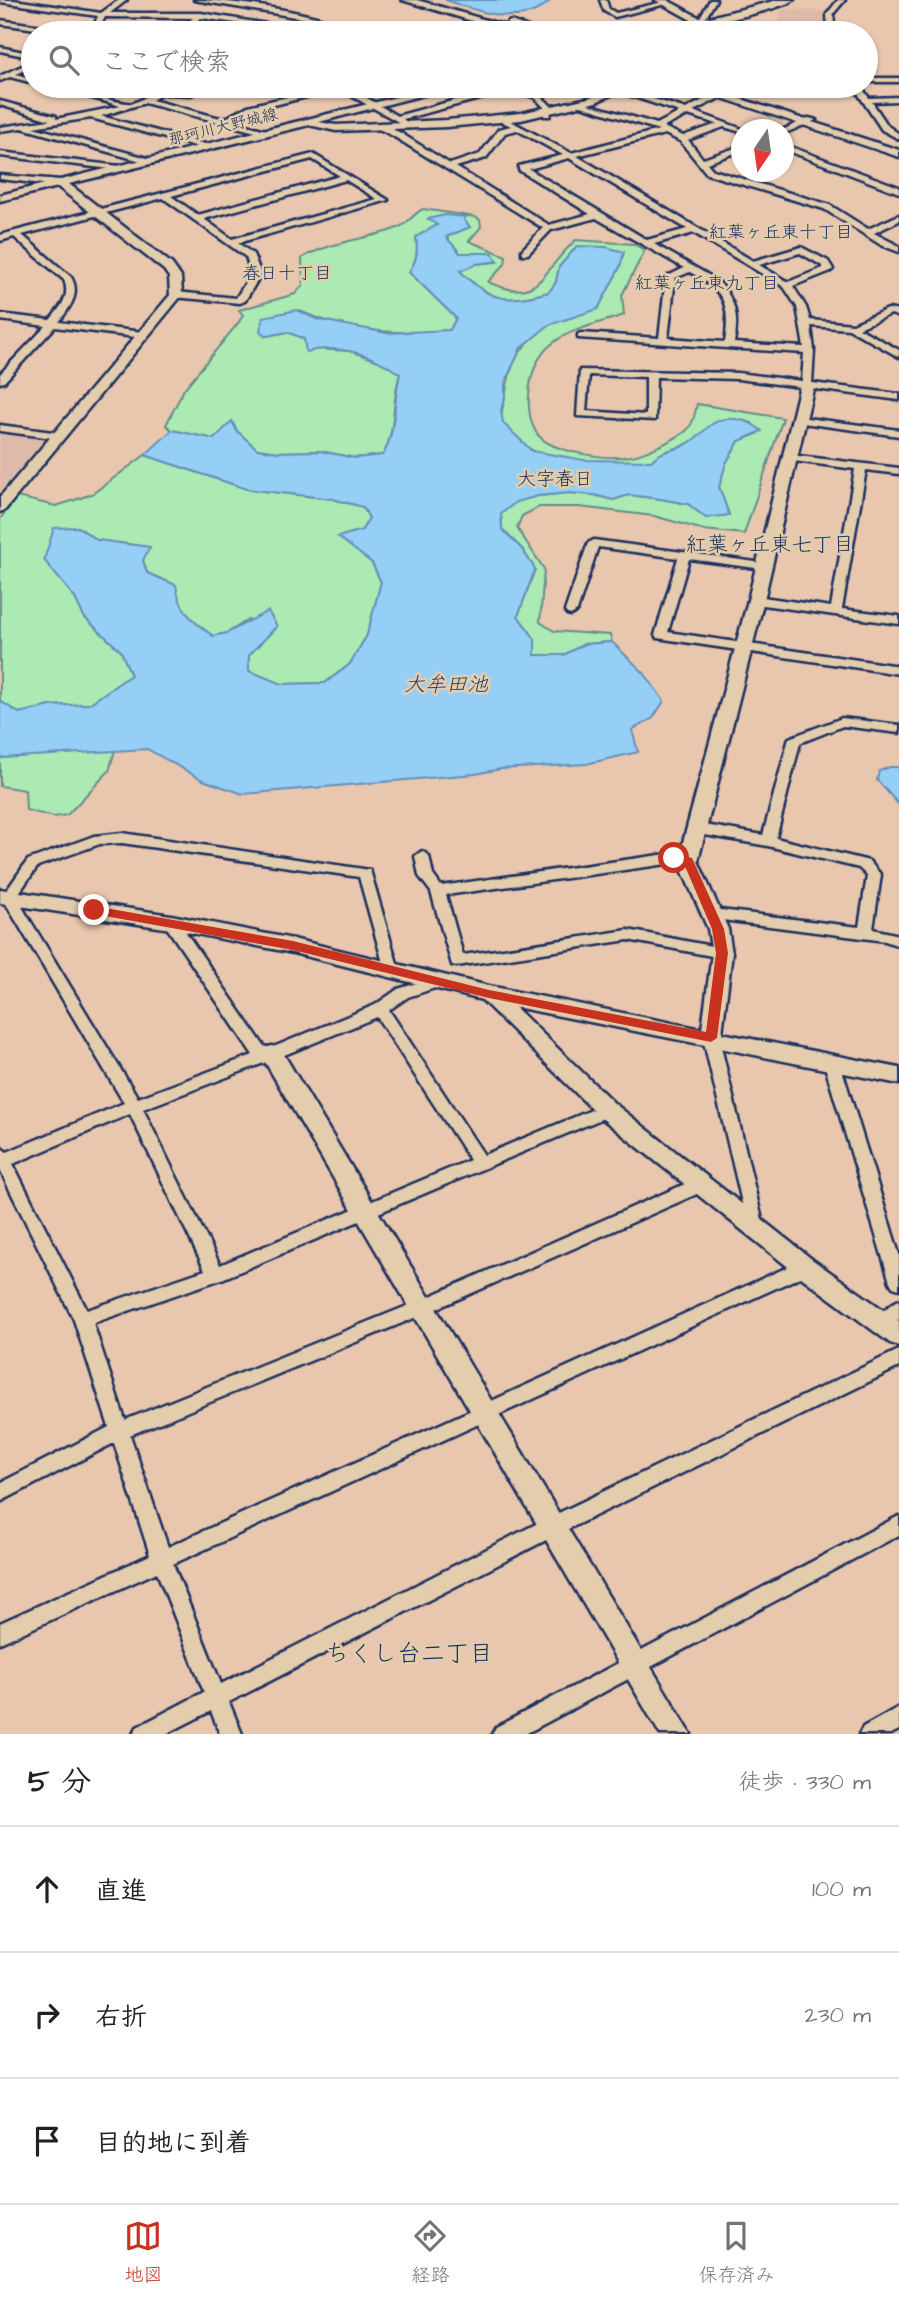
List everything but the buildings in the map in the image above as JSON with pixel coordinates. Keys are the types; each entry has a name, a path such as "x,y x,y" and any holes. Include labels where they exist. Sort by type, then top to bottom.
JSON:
{"main road":[{"path":"708,21 789,0"},
{"path":"662,2 698,21"}],"street":[{"path":"0,0 102,15 200,16 233,21"},
{"path":"99,21 102,15 124,0"},
{"path":"197,0 292,10 320,21"},
{"path":"407,0 480,21"},
{"path":"425,0 498,21"},
{"path":"603,0 606,10 615,15"},
{"path":"701,21 713,0"},
{"path":"830,21 830,14 842,0"},
{"path":"193,21 219,1"},
{"path":"606,18 662,2"},
{"path":"304,21 304,18 308,17"},
{"path":"0,22 21,25"},
{"path":"0,49 21,53"},
{"path":"0,79 21,69"},
{"path":"0,72 21,78"},
{"path":"878,80 899,79"},
{"path":"100,98 128,105"},
{"path":"0,129 92,116 147,98"},
{"path":"226,121 251,108 292,98"},
{"path":"361,98 401,121 503,119 547,114 599,98"},
{"name":"那珂川大野城線","path":"0,198 402,98"},
{"path":"307,123 328,128 377,125 401,121 477,98"},
{"path":"540,98 548,107 547,114"},
{"path":"652,98 731,126"},
{"path":"713,98 662,129 522,168 597,215 714,282 726,295 734,315 729,345"},
{"path":"729,98 899,148"},
{"path":"741,98 899,154"},
{"path":"866,100 899,99"},
{"path":"143,100 267,133"},
{"path":"866,100 885,128 899,137"},
{"path":"0,103 58,120"},
{"path":"584,104 662,129 683,139 710,172 827,207 884,243 899,248"},
{"path":"92,116 206,147"},
{"path":"503,119 569,155 787,285 797,295 807,323 807,385 699,829 688,861 718,929 722,953 711,1038 756,1228"},
{"path":"794,128 808,122"},
{"path":"683,139 725,124"},
{"path":"377,125 548,228"},
{"path":"21,126 148,161"},
{"path":"448,167 483,156 502,131 518,127"},
{"path":"885,128 899,128"},
{"path":"794,150 899,190"},
{"path":"702,162 731,152"},
{"path":"0,154 120,168"},
{"path":"0,238 313,156 384,200 233,242"},
{"path":"0,177 60,183 168,267 175,277 176,295 0,507"},
{"path":"198,218 347,177"},
{"path":"164,195 250,256 256,274 242,299 224,301 176,295"},
{"path":"525,252 548,228 597,215"},
{"path":"868,232 899,218"},
{"path":"646,243 695,230"},
{"path":"0,380 53,324 69,301 72,290 68,279 16,234"},
{"path":"752,264 801,250 825,263 828,270 822,274 787,285"},
{"path":"663,341 671,277 690,269"},
{"path":"807,323 854,327 891,311 899,314"},
{"path":"0,317 143,335"},
{"path":"854,327 854,330 899,354"},
{"path":"581,336 809,349"},
{"path":"651,374 651,418 581,414 584,372 738,376 899,397"},
{"path":"799,420 899,433"},
{"path":"0,428 60,436"},
{"path":"790,458 899,471"},
{"path":"836,611 861,467"},
{"path":"571,611 594,542 763,566"},
{"path":"685,554 662,635 899,670"},
{"path":"756,600 899,620"},
{"path":"768,841 794,741 842,722 899,729"},
{"path":"699,829 768,841 864,864 874,875 865,933"},
{"path":"4,896 33,863 55,852 111,838 365,873 392,970"},
{"path":"422,856 426,876 438,891 457,961 628,935 722,953"},
{"path":"438,891 674,858 688,861"},
{"path":"4,896 171,922 293,946 489,994 899,1076"},
{"path":"4,896 134,1106 215,1274"},
{"path":"712,914 887,936 899,941"},
{"path":"171,922 259,1051 272,1054 676,1734"},
{"path":"231,1734 162,1560 83,1319 1,1159 272,1054 380,1009 403,993 436,982"},
{"path":"489,994 607,1110 805,1267 894,1322"},
{"path":"380,1009 481,1164"},
{"path":"832,1063 899,1282"},
{"path":"83,1319 215,1274 607,1110"},
{"path":"0,1493 120,1431 423,1307 700,1185"},
{"path":"0,1633 805,1267"},
{"path":"144,1734 551,1527 899,1358"},
{"path":"503,1734 899,1525"},
{"path":"870,1734 899,1718"}],"shaded area":[{"path":"781,9 826,11 826,21 780,21"},
{"path":"0,431 47,438 0,494"}],"green space":[{"path":"205,18 224,21 197,21"},
{"path":"423,209 480,220 481,227 469,241 506,256 505,264 488,282 506,288 519,290 539,282 576,240 634,244 645,250 622,295 624,315 559,339 547,348 538,360 532,376 529,411 536,432 546,442 569,451 596,456 636,455 661,445 688,429 697,404 783,418 744,534 704,530 654,516 579,507 539,507 522,516 517,528 544,569 540,622 554,631 610,635 612,642 584,644 564,655 535,656 535,639 518,616 535,569 522,549 502,529 501,514 515,502 538,496 569,493 613,500 629,495 661,499 688,504 706,518 729,515 719,487 726,463 739,441 757,434 752,423 721,420 687,444 664,452 652,461 606,461 555,458 526,447 511,434 503,423 502,413 513,365 522,349 547,326 598,309 620,267 577,246 559,267 556,282 549,292 522,298 501,298 481,289 460,271 476,264 497,262 492,253 460,253 446,237 469,227 463,220 437,225 416,237 416,255 409,272 456,318 450,330 372,330 334,323 297,310 266,336 288,332 317,349 350,351 385,363 400,374 390,435 383,455 355,458 320,451 278,452 257,449 237,431 214,439 172,430 166,425 184,389 239,322 243,315 239,310 295,294 303,285 302,258 335,245 398,228"},
{"path":"145,455 247,489 333,499 363,507 369,518 362,530 339,537 372,563 381,582 367,635 350,664 325,683 282,684 249,671 249,655 277,626 248,620 227,633 213,636 188,615 180,602 175,585 147,573 143,560 149,547 97,540 78,527 64,583 84,617 121,651 131,675 89,704 51,706 19,713 0,701 0,519 17,497 56,506 92,494"},
{"path":"115,750 109,771 67,815 54,817 26,810 25,790 0,786 0,758"}],"water":[{"path":"445,0 551,0 539,9 513,16 486,13"},
{"name":"大牟田池","path":"445,215 466,217 464,220 470,227 446,237 460,253 492,253 498,261 476,264 460,271 481,289 501,298 522,298 549,292 556,282 559,267 577,246 606,247 624,252 620,267 598,309 549,325 521,348 505,382 505,397 501,410 503,423 532,451 584,460 651,461 660,454 688,443 720,420 742,420 762,431 739,441 726,463 719,487 729,515 706,518 688,504 661,499 629,495 613,500 569,493 538,496 516,502 501,514 502,529 522,549 535,569 518,616 535,639 535,655 564,655 584,644 612,642 644,673 664,701 653,718 632,730 638,752 586,764 501,769 475,774 243,794 203,780 147,749 0,758 0,701 19,713 51,706 89,704 131,675 121,651 84,617 75,598 44,560 54,528 78,527 97,540 150,547 143,560 147,573 176,585 180,602 188,615 213,636 227,633 268,611 277,626 249,655 249,671 282,684 325,683 350,664 367,635 381,582 372,563 338,537 362,530 369,518 363,507 333,499 247,489 145,455 172,430 214,439 232,421 237,431 257,449 278,452 320,451 355,458 383,455 391,435 400,374 379,361 355,352 331,349 306,352 304,339 288,332 266,336 260,331 263,317 297,310 316,319 387,333 450,330 456,318 409,272 416,256 416,237 437,225 428,219"},
{"path":"899,767 899,805 877,780 879,771"}],"district":[{"name":"紅葉ヶ丘東十丁目","path":"781,232"},
{"name":"春日十丁目","path":"287,273"},
{"name":"紅葉ヶ丘東九丁目","path":"707,283"},
{"name":"大字春日","path":"555,479"},
{"name":"紅葉ヶ丘東七丁目","path":"770,544"},
{"name":"ちくし台二丁目","path":"409,1654"}],"route":[{"path":"94,910 293,946 489,994 711,1038 721,973 722,953 718,929 688,861 674,858"}]}
